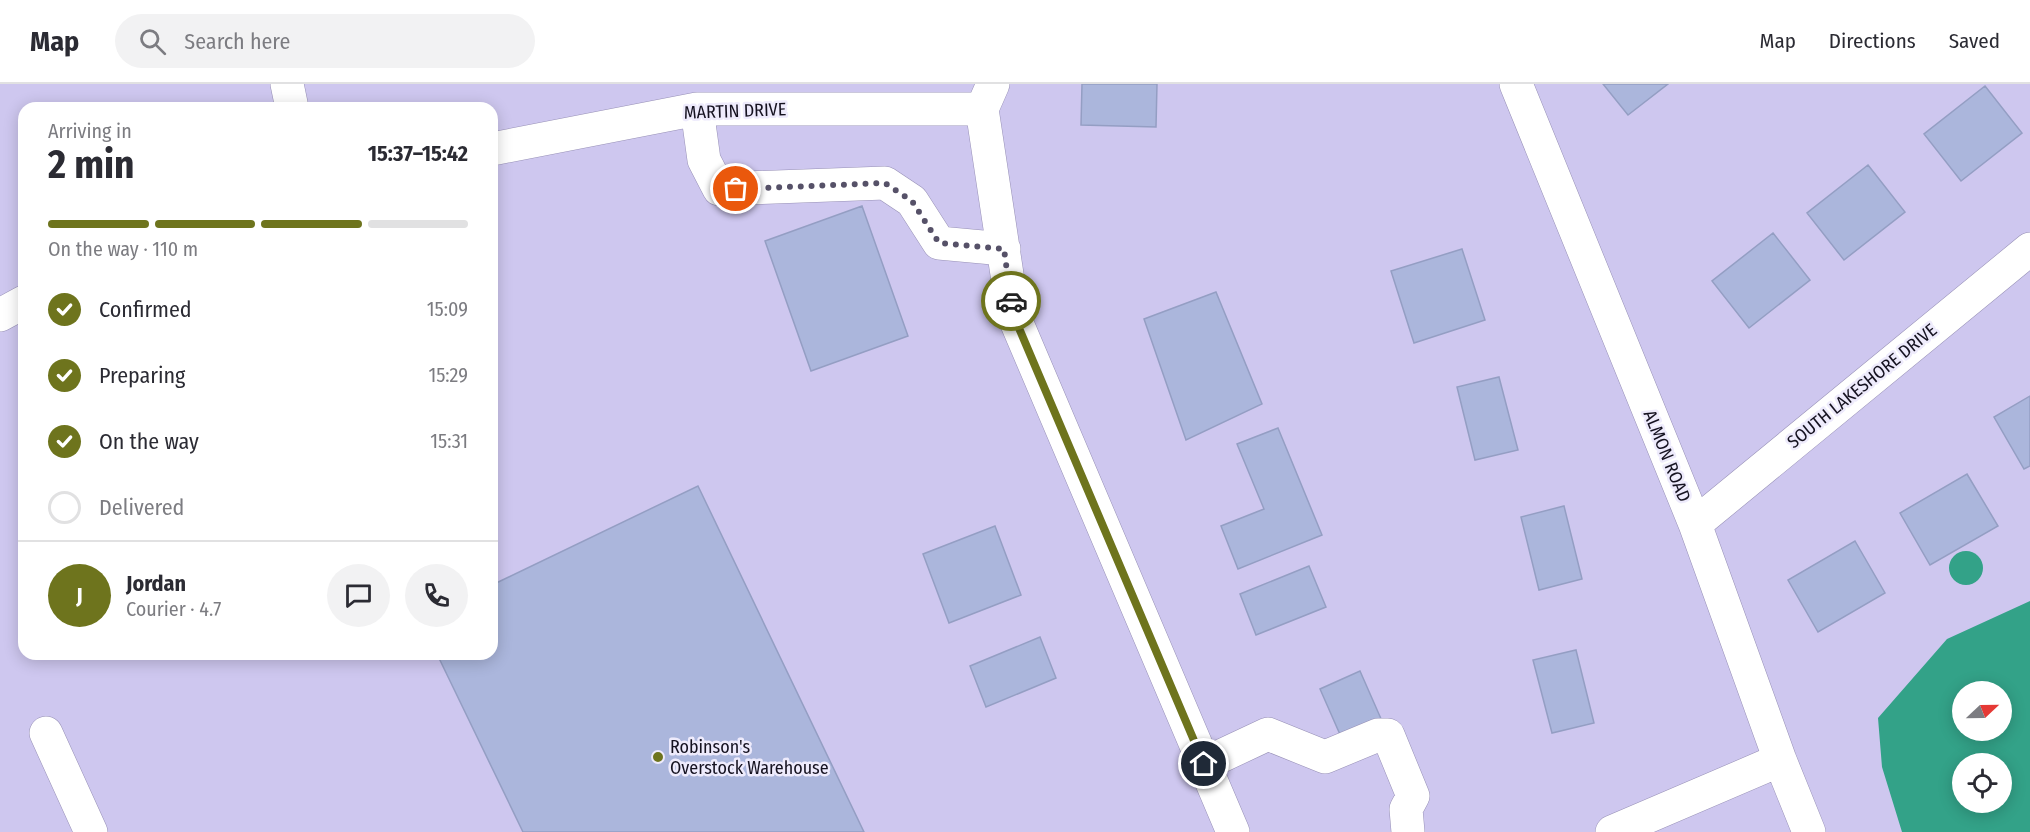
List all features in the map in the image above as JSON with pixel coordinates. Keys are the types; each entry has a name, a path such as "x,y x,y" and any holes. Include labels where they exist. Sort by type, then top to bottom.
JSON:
{"street":[{"path":"287,84 291,102"},
{"name":"ALMON ROAD","path":"1516,84 1695,524 1780,760 1809,832"},
{"path":"987,97 1013,314 1233,832"},
{"name":"MARTIN DRIVE","path":"498,148 697,109 987,97"},
{"path":"697,109 704,160 719,189 885,183 912,201 939,243 1004,249"},
{"name":"SOUTH LAKESHORE DRIVE","path":"1695,524 2030,249"},
{"path":"0,315 18,305"},
{"path":"46,733 91,832"},
{"path":"1204,764 1268,734 1324,757 1378,735 1388,735 1413,796 1406,809 1408,832"},
{"path":"1612,832 1780,760"}],"shaded area":[{"path":"1966,551 1978,556 1983,568 1978,580 1966,585 1954,580 1949,568 1954,556"},
{"path":"2030,601 2030,832 1902,832 1882,767 1878,718 1947,639"}],"building":[{"path":"1082,84 1157,84 1156,127 1081,125"},
{"path":"1603,84 1668,84 1628,115"},
{"path":"1985,86 2022,133 1961,181 1924,134"},
{"path":"1868,165 1905,212 1844,260 1807,213"},
{"path":"862,206 908,336 811,371 765,241"},
{"path":"1773,233 1810,280 1749,328 1712,281"},
{"path":"1462,249 1485,320 1414,343 1391,271"},
{"path":"1216,292 1262,404 1186,440 1144,319"},
{"path":"1499,377 1518,450 1475,460 1457,387"},
{"path":"2030,396 2030,466 2024,469 1994,417"},
{"path":"1278,428 1322,535 1238,569 1221,526 1264,509 1237,444"},
{"path":"1967,474 1998,526 1930,565 1900,513"},
{"path":"698,486 864,832 523,832 440,660 498,660 498,582"},
{"path":"1564,506 1582,579 1539,590 1521,517"},
{"path":"995,526 1021,595 949,623 923,554"},
{"path":"1855,541 1885,593 1818,632 1788,580"},
{"path":"1309,566 1326,607 1256,635 1240,594"},
{"path":"1040,637 1056,678 986,707 970,666"},
{"path":"1576,650 1594,723 1552,733 1533,660"},
{"path":"1360,671 1382,721 1342,739 1320,689"}],"way so far":[{"path":"736,189 885,183 912,201 939,243 1004,249 1011,301"}],"place":[{"name":"Robinson's Overstock Warehouse","path":"658,757"}],"route":[{"path":"1011,301 1013,314 1204,764"}]}
